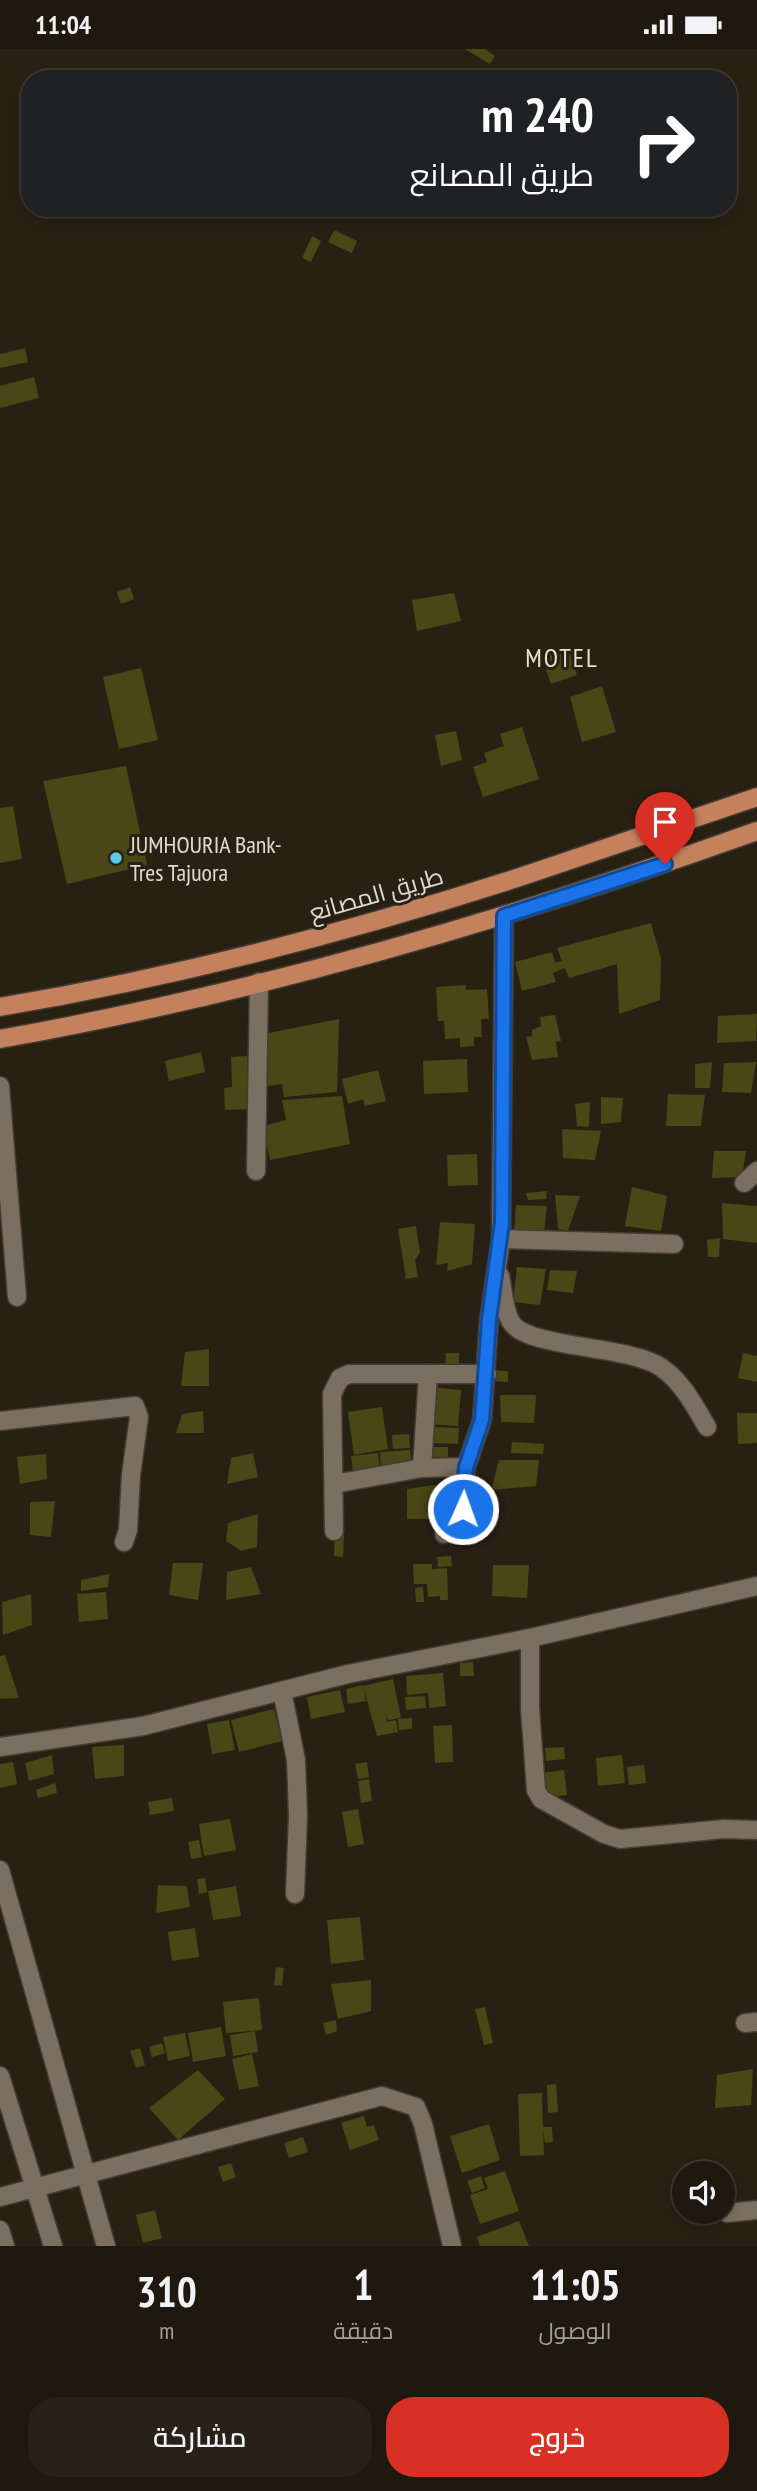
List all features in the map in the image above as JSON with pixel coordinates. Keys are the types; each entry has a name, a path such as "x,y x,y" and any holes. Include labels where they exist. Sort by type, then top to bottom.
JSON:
{"main road":[{"name":"طريق المصانع","path":"0,1007 256,954 519,877 757,797"},
{"path":"0,1039 138,1011 259,982 504,916 757,831"}],"street":[{"path":"444,1534 458,1521 463,1509 466,1467 482,1420 489,1320 501,1239 504,916"},
{"path":"256,1171 259,982"},
{"path":"0,1086 17,1297"},
{"path":"501,1239 674,1244"},
{"path":"498,1265 510,1321 517,1329 529,1336 609,1350 661,1366 683,1386 707,1427"},
{"path":"334,1531 332,1394 340,1378 349,1374 487,1374"},
{"path":"422,1468 428,1374"},
{"path":"0,1421 135,1406 139,1417 131,1475 128,1530 124,1542"},
{"path":"334,1484 422,1468 466,1467"},
{"path":"0,1747 143,1725 282,1691 530,1638 757,1585"},
{"path":"530,1638 530,1708 536,1790 541,1799 604,1834 620,1839 724,1829 757,1830"},
{"path":"282,1691 296,1760 298,1815 295,1894"},
{"path":"0,1870 106,2246"},
{"path":"0,2076 53,2246"},
{"path":"0,2197 382,2096 416,2107 423,2123 453,2246"},
{"path":"735,2212 757,2210"},
{"path":"0,2230 5,2246"}],"building":[{"path":"465,49 485,49 495,56 490,64"},
{"path":"334,230 357,241 352,253 328,242"},
{"path":"312,236 321,241 311,262 302,258"},
{"path":"25,348 28,362 0,368 0,354"},
{"path":"34,377 39,398 0,408 0,386"},
{"path":"130,587 134,599 121,604 117,592"},
{"path":"454,593 461,621 417,631 412,600"},
{"path":"568,649 577,675 551,684 542,658"},
{"path":"141,668 158,740 119,749 103,677"},
{"path":"602,686 616,732 582,742 570,697"},
{"path":"522,727 539,779 483,797 473,767 487,762 484,753 504,746 500,734"},
{"path":"456,731 462,760 441,766 435,735"},
{"path":"126,766 147,865 67,884 43,781"},
{"path":"13,806 22,859 0,863 0,808"},
{"path":"651,923 661,959 660,1000 619,1014 617,964 569,978 565,968 553,973 556,982 522,991 515,962 552,952 555,963 562,961 557,948"},
{"path":"466,985 466,990 487,989 489,1019 481,1019 482,1037 474,1037 474,1046 460,1047 460,1038 445,1039 444,1021 438,1021 436,987"},
{"path":"757,1014 756,1041 717,1043 718,1016"},
{"path":"555,1015 561,1041 556,1042 558,1057 532,1060 526,1037 532,1036 532,1030 541,1026 540,1017"},
{"path":"339,1019 337,1092 284,1097 282,1084 268,1086 264,1034"},
{"path":"201,1052 205,1072 169,1081 165,1061"},
{"path":"247,1056 249,1109 225,1110 224,1088 232,1087 231,1057"},
{"path":"467,1059 468,1092 424,1094 423,1061"},
{"path":"712,1062 710,1088 695,1088 695,1064"},
{"path":"756,1062 751,1093 722,1092 724,1063"},
{"path":"378,1070 386,1101 365,1106 363,1099 348,1104 342,1079"},
{"path":"668,1094 705,1095 701,1126 666,1126"},
{"path":"342,1096 350,1144 270,1160 263,1126 286,1120 282,1100"},
{"path":"601,1097 623,1098 621,1122 601,1124"},
{"path":"590,1102 589,1127 577,1126 575,1104"},
{"path":"562,1129 601,1131 595,1160 563,1158"},
{"path":"714,1151 746,1151 742,1177 712,1178"},
{"path":"477,1154 478,1185 448,1186 447,1155"},
{"path":"632,1187 667,1196 661,1231 625,1226"},
{"path":"547,1191 546,1199 528,1200 526,1193"},
{"path":"555,1195 580,1196 568,1231 558,1229"},
{"path":"722,1203 757,1206 757,1243 723,1239"},
{"path":"516,1205 547,1206 544,1232 514,1233"},
{"path":"440,1222 475,1224 472,1264 447,1271 448,1263 436,1265"},
{"path":"416,1226 420,1253 415,1260 418,1277 406,1279 398,1229"},
{"path":"720,1238 719,1257 708,1257 707,1240"},
{"path":"517,1267 546,1269 540,1305 513,1302"},
{"path":"550,1270 577,1271 573,1293 547,1290"},
{"path":"209,1349 209,1386 181,1386 185,1352"},
{"path":"446,1353 459,1353 459,1366 445,1366"},
{"path":"743,1353 757,1356 757,1382 738,1378"},
{"path":"489,1370 508,1371 508,1382 489,1381"},
{"path":"431,1387 461,1390 458,1426 428,1424"},
{"path":"500,1395 536,1395 534,1423 501,1422"},
{"path":"382,1407 388,1449 354,1455 348,1412"},
{"path":"203,1411 204,1433 176,1433 182,1414"},
{"path":"737,1413 757,1413 757,1443 738,1444"},
{"path":"433,1427 459,1428 458,1444 432,1443"},
{"path":"409,1434 410,1448 393,1449 392,1435"},
{"path":"512,1442 544,1444 543,1454 511,1453"},
{"path":"426,1447 448,1447 448,1461 426,1461"},
{"path":"410,1450 412,1466 381,1469 380,1452"},
{"path":"253,1453 258,1477 227,1484 231,1458"},
{"path":"378,1453 380,1469 353,1472 351,1456"},
{"path":"46,1454 47,1479 20,1484 17,1457"},
{"path":"499,1460 539,1460 536,1486 491,1490"},
{"path":"442,1484 441,1519 407,1519 407,1489"},
{"path":"55,1501 51,1537 30,1535 30,1502"},
{"path":"258,1514 257,1547 241,1551 226,1541 228,1523"},
{"path":"335,1534 344,1535 343,1557 334,1556"},
{"path":"451,1556 452,1566 438,1567 437,1557"},
{"path":"173,1563 203,1563 198,1600 169,1595"},
{"path":"413,1564 432,1564 432,1569 447,1568 448,1600 440,1600 440,1596 428,1597 427,1584 414,1584"},
{"path":"493,1565 529,1565 527,1598 492,1596"},
{"path":"251,1567 261,1594 226,1600 227,1572"},
{"path":"109,1574 108,1587 81,1591 81,1580"},
{"path":"423,1587 424,1602 416,1602 415,1588"},
{"path":"106,1592 108,1619 79,1622 77,1594"},
{"path":"31,1594 32,1625 3,1635 2,1602"},
{"path":"5,1655 19,1698 0,1699 0,1656"},
{"path":"473,1662 474,1676 460,1676 460,1663"},
{"path":"443,1673 446,1706 429,1708 428,1693 407,1695 406,1676"},
{"path":"393,1679 401,1718 388,1720 386,1713 387,1722 396,1720 398,1732 377,1736 363,1686"},
{"path":"363,1685 366,1701 348,1704 346,1689"},
{"path":"340,1690 345,1712 311,1719 307,1697"},
{"path":"425,1696 426,1708 406,1710 405,1697"},
{"path":"274,1709 282,1741 239,1752 231,1720"},
{"path":"412,1718 412,1729 399,1730 398,1719"},
{"path":"229,1720 235,1750 212,1754 207,1724"},
{"path":"452,1725 453,1762 435,1763 433,1726"},
{"path":"124,1745 124,1776 95,1779 92,1747"},
{"path":"564,1747 565,1759 546,1761 545,1748"},
{"path":"52,1755 54,1774 29,1781 25,1763"},
{"path":"622,1755 625,1783 598,1786 596,1758"},
{"path":"13,1762 17,1784 0,1788 0,1764"},
{"path":"367,1762 369,1777 358,1779 355,1764"},
{"path":"644,1765 646,1783 629,1785 627,1767"},
{"path":"564,1770 567,1795 543,1798 541,1773"},
{"path":"369,1779 372,1801 361,1803 358,1781"},
{"path":"55,1783 57,1793 38,1798 36,1790"},
{"path":"172,1798 174,1811 150,1815 148,1802"},
{"path":"358,1809 364,1844 348,1847 342,1812"},
{"path":"230,1819 236,1850 204,1856 199,1824"},
{"path":"199,1840 202,1857 191,1859 188,1842"},
{"path":"205,1878 207,1892 199,1894 197,1879"},
{"path":"158,1885 187,1886 190,1907 156,1913"},
{"path":"236,1886 241,1916 213,1920 208,1891"},
{"path":"360,1917 364,1960 331,1964 327,1920"},
{"path":"195,1928 199,1957 172,1961 168,1932"},
{"path":"276,1967 284,1968 282,1986 274,1985"},
{"path":"371,1980 371,2011 338,2019 331,1984"},
{"path":"259,1998 262,2030 226,2033 223,2002"},
{"path":"485,2007 493,2043 484,2045 475,2009"},
{"path":"336,2020 337,2031 326,2035 323,2023"},
{"path":"221,2027 226,2056 193,2062 188,2033"},
{"path":"255,2031 258,2052 233,2056 230,2035"},
{"path":"185,2033 190,2056 168,2061 163,2037"},
{"path":"162,2043 165,2053 152,2057 149,2047"},
{"path":"140,2048 145,2065 136,2068 130,2051"},
{"path":"252,2054 259,2086 239,2090 232,2059"},
{"path":"753,2069 751,2105 715,2108 717,2075"},
{"path":"198,2070 225,2099 178,2140 149,2108"},
{"path":"556,2084 558,2112 548,2113 547,2085"},
{"path":"542,2093 543,2127 552,2127 553,2142 545,2143 543,2131 544,2155 520,2156 518,2094"},
{"path":"364,2116 367,2127 374,2125 379,2140 350,2150 341,2123"},
{"path":"489,2124 500,2160 462,2173 450,2136"},
{"path":"303,2137 308,2152 289,2158 284,2143"},
{"path":"231,2163 236,2177 223,2182 218,2167"},
{"path":"505,2171 519,2211 480,2224 470,2195 488,2189 484,2178"},
{"path":"481,2176 485,2188 472,2193 467,2181"},
{"path":"155,2210 162,2238 143,2243 136,2215"},
{"path":"519,2221 529,2246 480,2246 477,2237"}],"place":[{"name":"JUMHOURIA Bank- Tres Tajuora","path":"116,858"}],"district":[{"name":"MOTEL","path":"562,657"}],"route":[{"path":"463,1509 466,1467 482,1420 489,1320 501,1239 504,1168 504,916 665,864"}]}
